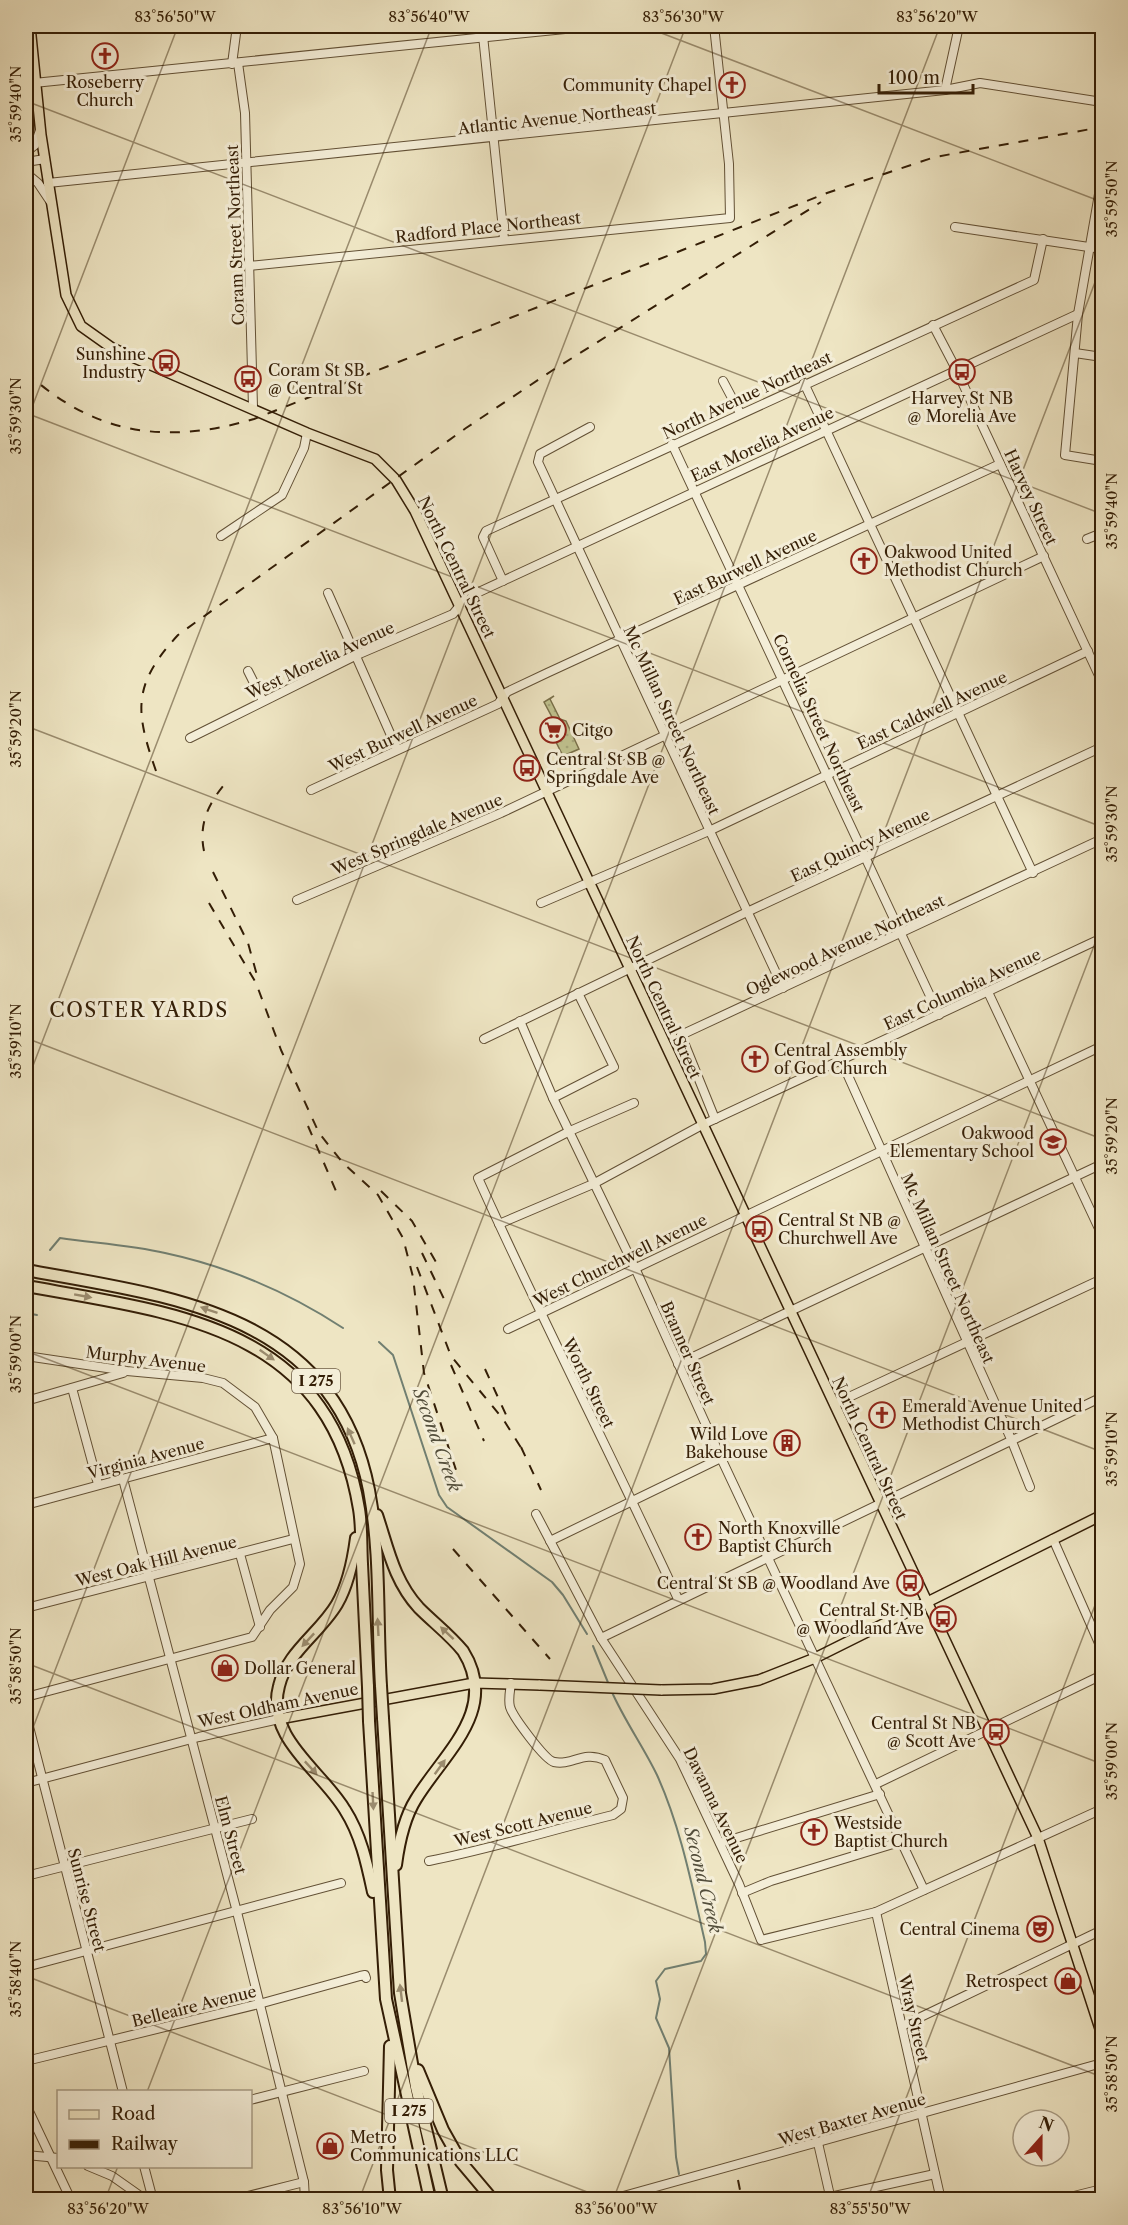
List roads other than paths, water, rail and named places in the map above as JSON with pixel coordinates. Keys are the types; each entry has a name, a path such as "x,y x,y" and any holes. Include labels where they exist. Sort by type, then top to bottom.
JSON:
{"highway":[{"name":"I 275","path":"26,1270 169,1298 224,1315 267,1337 288,1352 309,1372 332,1401 360,1456 369,1491 374,1528 392,1898 400,1993 410,2051 443,2199"},
{"name":"I 275","path":"26,1286 176,1315 227,1333 268,1355 297,1380 320,1408 338,1441 352,1478 359,1511 381,1928 390,2022 430,2199"},
{"path":"369,1491 390,1562 402,1586 418,1607 463,1651 468,1660 474,1683 470,1718 461,1737 416,1799 406,1820 399,1846 392,1898"},
{"path":"359,1511 347,1581 337,1604 291,1658 282,1674 278,1688 279,1719 290,1743 345,1810 367,1861 381,1928"},
{"path":"390,2022 391,2091 387,2170 390,2199"},
{"path":"410,2051 442,2130 461,2162 493,2199"}],"main road":[{"name":"North Central Street","path":"30,26 40,129 67,303 81,327 112,348 306,433 375,459 396,480 415,512 744,1215 791,1310 879,1504 928,1602 1038,1838 1102,2035"},
{"name":"West Oldham Avenue","path":"279,1719 474,1683 661,1690 713,1689 759,1680 815,1658 1102,1515"}],"street":[{"name":"Coram Street Northeast","path":"237,26 235,63 245,113 253,408"},
{"path":"482,26 504,239"},
{"path":"34,83 595,26"},
{"path":"714,26 723,114"},
{"path":"945,90 959,26"},
{"name":"Atlantic Avenue Northeast","path":"48,183 245,165 723,114 945,90 981,83 1102,102"},
{"name":"Radford Place Northeast","path":"249,266 730,218 729,164 723,114"},
{"path":"26,152 35,145 40,129"},
{"path":"26,162 45,159"},
{"path":"26,173 38,183 51,202"},
{"path":"1102,177 1092,248 1078,314 1065,455 1102,461"},
{"path":"955,227 1102,249"},
{"name":"North Avenue Northeast","path":"503,581 483,533 672,444 1034,280 1043,239"},
{"name":"East Morelia Avenue","path":"460,605 466,598 1078,314"},
{"name":"Harvey Street","path":"933,325 956,369 1102,682"},
{"path":"1075,353 1102,357"},
{"path":"723,381 740,413"},
{"path":"804,384 1033,873"},
{"name":"Mc Millan Street Northeast","path":"590,427 540,454 538,462 783,988"},
{"path":"221,536 282,495 304,448 306,433"},
{"name":"Cornelia Street Northeast","path":"672,444 939,1015"},
{"name":"East Burwell Avenue","path":"503,698 507,692 1000,464"},
{"path":"1087,539 1102,533"},
{"name":"West Springdale Avenue","path":"297,900 449,836 1044,556"},
{"path":"328,593 397,748"},
{"name":"West Morelia Avenue","path":"190,738 357,655 453,614 460,605"},
{"name":"East Caldwell Avenue","path":"541,903 709,831 1088,651"},
{"path":"248,671 263,701"},
{"name":"West Burwell Avenue","path":"311,790 397,748 498,704 503,698"},
{"name":"East Quincy Avenue","path":"484,1039 747,912 1102,747"},
{"name":"Oglewood Avenue Northeast","path":"715,1119 681,1035 901,935 1102,839"},
{"name":"East Columbia Avenue","path":"499,1224 593,1184 702,1125 1102,939"},
{"path":"988,992 1102,1235"},
{"path":"553,1098 614,1067 578,993"},
{"name":"Branner Street","path":"520,1021 553,1098 635,1268 721,1458 903,1841 924,1890"},
{"name":"West Churchwell Avenue","path":"508,1329 1102,1046"},
{"name":"Mc Millan Street Northeast","path":"841,1060 1011,1439 1030,1487"},
{"path":"570,1131 634,1103"},
{"name":"Worth Street","path":"570,1131 478,1178 540,1314 633,1501 678,1599"},
{"path":"678,1364 1102,1164"},
{"path":"834,1404 1102,1279"},
{"name":"Murphy Avenue","path":"26,1356 127,1371 203,1378 223,1383 255,1407 273,1438 300,1564 293,1587 270,1610 252,1637 169,1658"},
{"path":"26,1401 127,1371"},
{"path":"72,1388 98,1484"},
{"path":"601,1638 1102,1397"},
{"name":"Virginia Avenue","path":"26,1505 273,1438"},
{"path":"550,1541 721,1458"},
{"name":"Elm Street","path":"123,1479 237,1912 304,2182 305,2199"},
{"name":"Davanna Avenue","path":"536,1514 601,1638 680,1759 720,1843 761,1940 876,1912"},
{"name":"West Oak Hill Avenue","path":"26,1608 293,1539"},
{"path":"1053,1539 1102,1650"},
{"path":"240,1554 260,1627"},
{"path":"26,1697 169,1658"},
{"path":"876,1784 1102,1676"},
{"name":"West Scott Avenue","path":"429,1861 485,1850 546,1831 613,1815 621,1809 623,1798 605,1761 587,1756 558,1763 547,1758 513,1714 509,1704 511,1683"},
{"name":"Sunrise Street","path":"26,1715 40,1779 88,1952 123,2090"},
{"name":"West Oldham Avenue","path":"26,1783 191,1739 279,1719"},
{"path":"720,1843 880,1794"},
{"path":"876,1912 1102,1809"},
{"path":"26,1876 252,1819"},
{"path":"742,1893 771,1881 903,1841"},
{"path":"26,1968 341,1883"},
{"name":"Wray Street","path":"876,1912 941,2199"},
{"path":"902,2026 1102,1930"},
{"name":"Belleaire Avenue","path":"26,2061 259,2004 360,1976 365,1975 366,1978"},
{"name":"West Baxter Avenue","path":"609,2199 1102,2063"},
{"path":"252,2099 364,2071"},
{"path":"26,2105 71,2199"},
{"path":"818,2143 830,2198 935,2174"},
{"path":"49,2156 57,2154"},
{"path":"26,2155 57,2158"},
{"path":"93,2168 112,2176 146,2199"},
{"path":"145,2168 153,2199"},
{"path":"232,2199 304,2182"},
{"path":"1058,2199 1102,2189"}],"waterway":[{"name":"Second Creek","path":"50,1250 60,1238 139,1248 189,1259 258,1282 301,1303 343,1328"},
{"path":"26,1313 37,1315"},
{"name":"Second Creek","path":"379,1342 393,1355 439,1495 447,1507 552,1582 563,1595 587,1634"},
{"name":"Second Creek","path":"593,1646 609,1685"},
{"name":"Second Creek","path":"611,1690 652,1764 673,1816 705,1942 706,1954 701,1961 665,1969 656,1981 660,1999 656,2018 669,2048 679,2174"}],"railway":[{"path":"26,372 78,410 132,429 161,432 222,427 254,419 827,193 935,157 1102,127"},
{"path":"156,771 144,731 142,699 145,684 152,669 178,635 466,428 553,370 821,202"},
{"path":"204,851 204,821 211,804 228,780"},
{"path":"213,872 248,943 258,979"},
{"path":"209,903 256,983 281,1050 319,1133 343,1163 378,1195 403,1238 413,1277 424,1373 457,1473"},
{"path":"308,1126 339,1198"},
{"path":"381,1191 412,1221 436,1262"},
{"path":"422,1253 445,1301"},
{"path":"417,1267 451,1356 503,1419 525,1454"},
{"path":"451,1365 484,1441"},
{"path":"485,1369 507,1417"},
{"path":"521,1447 541,1490"},
{"path":"453,1549 550,1659"},
{"path":"738,2180 742,2200"}],"place":[{"name":"Roseberry Church","path":"105,56"},
{"name":"Community Chapel","path":"732,85"},
{"name":"Sunshine Industry","path":"166,363"},
{"name":"Harvey St NB @ Morelia Ave","path":"962,372"},
{"name":"Coram St SB @ Central St","path":"248,379"},
{"name":"Oakwood United Methodist Church","path":"864,561"},
{"name":"Citgo","path":"553,730"},
{"name":"Central St SB @ Springdale Ave","path":"527,768"},
{"name":"Central Assembly of God Church","path":"755,1059"},
{"name":"Oakwood Elementary School","path":"1053,1142"},
{"name":"Central St NB @ Churchwell Ave","path":"759,1229"},
{"name":"Emerald Avenue United Methodist Church","path":"882,1415"},
{"name":"Wild Love Bakehouse","path":"787,1443"},
{"name":"North Knoxville Baptist Church","path":"698,1537"},
{"name":"Central St SB @ Woodland Ave","path":"910,1583"},
{"name":"Central St NB @ Woodland Ave","path":"943,1619"},
{"name":"Dollar General","path":"225,1668"},
{"name":"Central St NB @ Scott Ave","path":"996,1732"},
{"name":"Westside Baptist Church","path":"814,1832"},
{"name":"Central Cinema","path":"1040,1929"},
{"name":"Retrospect","path":"1068,1981"},
{"name":"Metro Communications LLC","path":"330,2146"}],"district":[{"name":"COSTER YARDS","path":"139,1010"}]}
